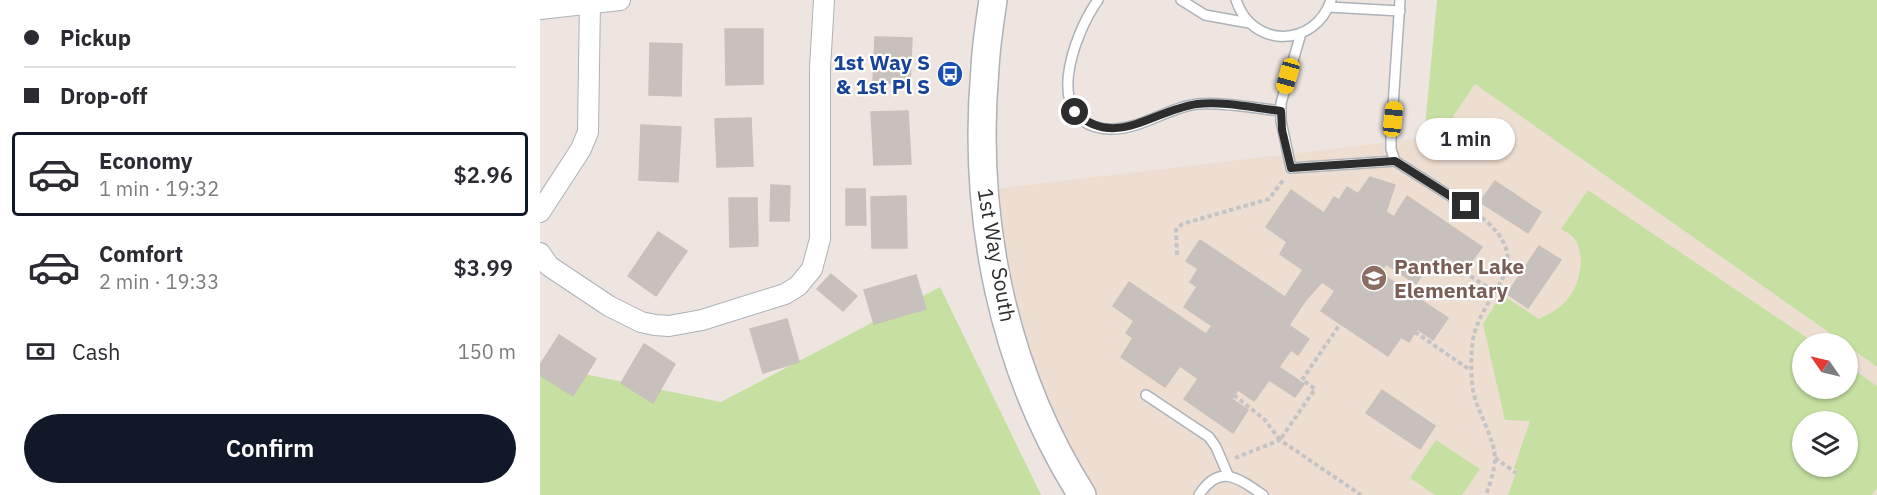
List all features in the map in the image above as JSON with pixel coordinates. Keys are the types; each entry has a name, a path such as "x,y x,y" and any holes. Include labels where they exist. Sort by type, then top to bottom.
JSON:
{"main road":[{"name":"1st Way South","path":"993,0 985,68 982,135 984,189 991,252 1002,305 1016,355 1051,440 1082,495"}],"street":[{"path":"540,9 620,0"},
{"path":"540,254 549,266 609,306 641,322 669,326 702,320 785,294 804,281 816,261 821,229 820,68 824,0"},
{"path":"540,212 576,158 588,132 590,2"}],"lane":[{"path":"1098,0 1080,30 1071,57 1068,80 1071,104 1075,112 1088,123 1103,128 1125,128 1196,105 1226,105 1281,111"},
{"path":"1181,0 1205,15 1250,23"},
{"path":"1236,0 1243,15 1250,23 1266,34 1277,36 1301,33 1313,27 1330,4 1400,11"},
{"path":"1395,161 1391,149 1391,136 1400,0"},
{"path":"1301,33 1283,92 1281,111 1282,130 1291,168 1395,161 1466,206"},
{"path":"1146,395 1203,432 1213,442 1228,475"},
{"path":"1199,495 1208,482 1228,475 1263,495"}],"path":[{"path":"1177,255 1176,230 1182,224 1269,200 1291,168"},
{"path":"1466,206 1489,224 1502,239 1506,248 1506,275 1474,331 1471,371 1476,402 1495,458 1486,495"},
{"path":"1445,260 1495,292"},
{"path":"1222,462 1280,440 1315,388 1302,380 1340,324"},
{"path":"1415,332 1471,371"},
{"path":"1234,395 1265,420 1280,440 1361,495"},
{"path":"1495,458 1516,473"}],"shaded area":[{"name":"Panther Lake Elementary","path":"1475,84 1830,333 1792,333 1792,399 1858,399 1858,353 1877,367 1877,495 1082,495 1051,440 984,190 1440,136"}],"green space":[{"path":"1437,0 1877,0 1877,367 1858,353 1858,333 1830,333 1475,84 1440,136 1424,138"},
{"path":"1588,190 1800,333 1792,333 1792,399 1858,399 1858,373 1877,386 1877,488 1872,495 1508,495 1517,470 1514,468 1530,421 1505,420 1483,324 1501,294 1539,319 1557,309 1567,300 1578,278 1581,260 1577,244 1572,236 1561,229"},
{"path":"940,287 1041,495 540,495 540,365 721,402"},
{"path":"1436,440 1480,469 1462,495 1435,495 1410,478"}],"building":[{"path":"725,29 763,29 763,84 726,85"},
{"path":"875,37 912,38 910,84 873,83"},
{"path":"650,43 682,44 681,96 649,95"},
{"path":"908,111 911,164 874,165 871,112"},
{"path":"751,118 753,166 717,167 715,119"},
{"path":"641,125 681,127 678,182 639,180"},
{"path":"1370,177 1395,185 1386,212 1394,217 1407,196 1482,247 1466,270 1447,257 1438,270 1429,265 1416,284 1386,264 1380,273 1448,318 1433,340 1417,329 1409,342 1401,337 1388,356 1321,311 1335,291 1322,282 1305,301 1289,325 1309,339 1298,355 1291,350 1279,367 1304,384 1295,397 1269,380 1254,401 1238,390 1232,399 1248,410 1233,433 1184,399 1198,379 1180,366 1165,387 1121,357 1133,338 1126,333 1134,321 1113,306 1129,282 1206,334 1212,326 1184,307 1197,287 1190,282 1198,269 1186,261 1200,240 1285,297 1303,270 1280,254 1287,242 1266,227 1291,190 1324,213 1334,197 1339,200 1347,187 1358,194"},
{"path":"1495,181 1541,212 1528,233 1480,202"},
{"path":"771,185 790,186 789,221 770,221"},
{"path":"846,189 865,189 866,225 846,225"},
{"path":"906,196 907,248 872,248 871,197"},
{"path":"729,198 757,198 758,246 730,247"},
{"path":"658,232 687,251 656,296 628,276"},
{"path":"1539,246 1561,260 1528,308 1507,294"},
{"path":"831,274 857,296 843,311 817,289"},
{"path":"916,275 926,309 874,324 864,290"},
{"path":"787,319 799,362 763,373 750,329"},
{"path":"559,335 596,359 573,396 540,375 540,365"},
{"path":"644,344 675,364 653,403 621,383"},
{"path":"1382,390 1435,426 1420,449 1366,413"}],"place":[{"name":"1st Way S & 1st Pl S","path":"950,74"},
{"name":"Panther Lake Elementary","path":"1374,278"}],"route":[{"path":"1075,112 1088,123 1110,129 1125,128 1196,105 1226,105 1281,111 1282,130 1291,168 1395,161 1466,206"}]}
